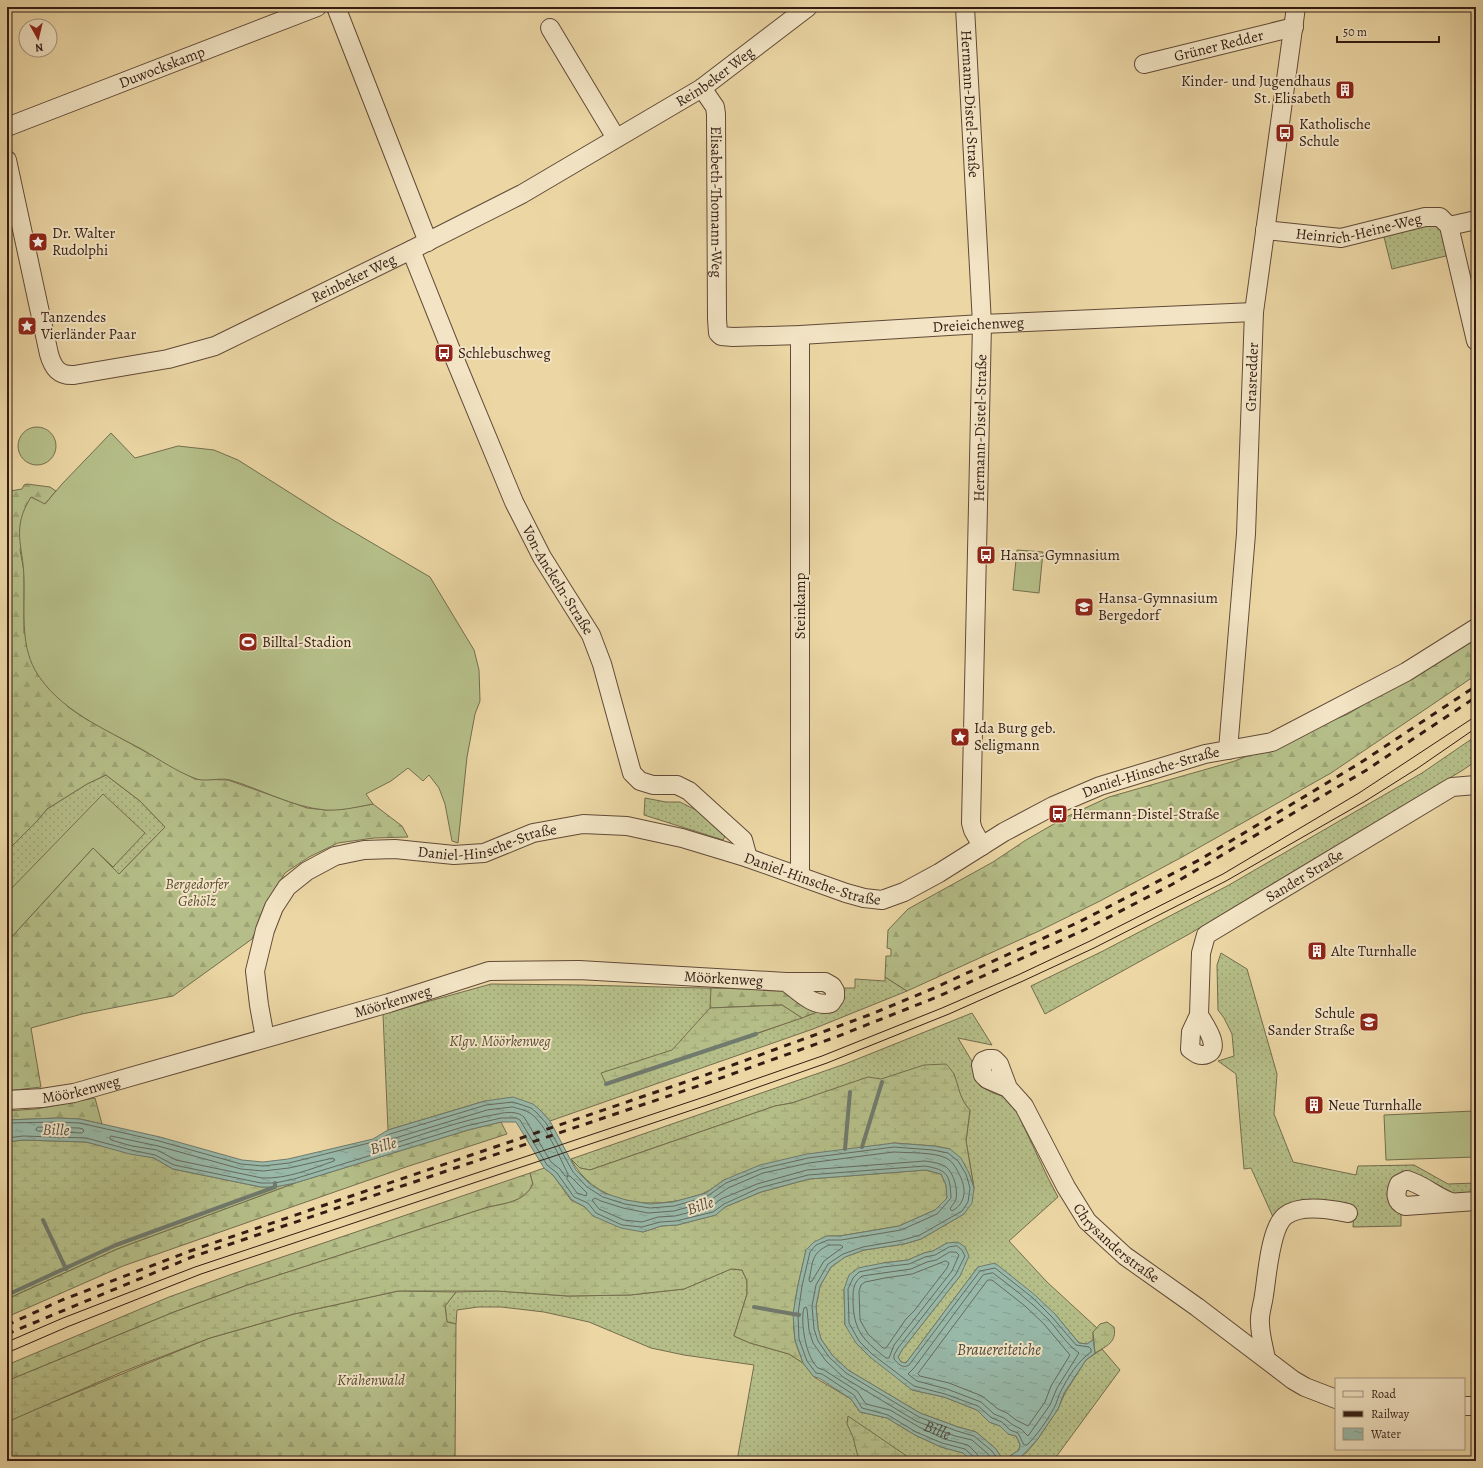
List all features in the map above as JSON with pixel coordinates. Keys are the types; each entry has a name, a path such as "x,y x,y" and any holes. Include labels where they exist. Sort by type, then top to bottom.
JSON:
{"street":[{"name":"Duwockskamp","path":"7,127 317,7"},
{"path":"336,7 428,242"},
{"name":"Reinbeker Weg","path":"7,160 52,364 60,373 74,375 168,359 215,346 428,242 522,194 702,88 808,7"},
{"name":"Hermann-Distel-Straße","path":"965,7 982,324 971,823 973,830 982,846"},
{"name":"Grasredder","path":"1228,750 1246,534 1254,312 1296,7"},
{"name":"Grüner Redder","path":"1144,64 1294,27"},
{"path":"550,28 616,138"},
{"name":"Elisabeth-Thomann-Weg","path":"702,88 715,107 716,114 717,319"},
{"name":"Heinrich-Heine-Weg","path":"1265,230 1341,238 1425,217 1440,217 1449,226"},
{"path":"1476,220 1449,226 1476,341"},
{"name":"Von-Anckeln-Straße","path":"411,250 514,502 542,557 591,634 602,664 632,773 640,781 653,785 677,785 689,791 744,840 748,858"},
{"name":"Dreieichenweg","path":"717,319 718,333 724,337 800,335 982,324 1254,312"},
{"name":"Steinkamp","path":"800,335 800,876"},
{"name":"Daniel-Hinsche-Straße","path":"266,1038 259,1005 255,971 264,930 274,907 287,887 307,871 335,856 364,850 395,849 454,855 484,853 533,833 583,824 627,826 682,838 748,858 864,898 882,900 904,892 932,877 1004,832 1053,806 1100,786 1205,754 1272,742 1406,672 1476,628"},
{"name":"Sander Straße","path":"1199,1015 1201,953 1206,935 1452,787 1476,785"},
{"name":"Möörkenweg","path":"7,1100 42,1098 74,1093 389,1003 489,971 579,970 786,982 825,982 832,986 835,991"},
{"name":"Chrysanderstraße","path":"1008,1088 1024,1106 1066,1187 1087,1221 1124,1256 1197,1307 1305,1387 1335,1399"},
{"path":"1452,1202 1476,1201"},
{"path":"1266,1359 1260,1322 1272,1243 1278,1224 1284,1217 1292,1212 1312,1209 1331,1209 1348,1213"},
{"path":"1465,1406 1476,1406"}],"green space":[{"path":"1431,223 1441,229 1450,255 1392,269 1383,233"},
{"path":"37,427 50,433 56,446 50,459 37,465 24,459 18,446 24,433"},
{"name":"Billtal-Stadion","path":"111,433 135,458 178,446 214,450 238,460 333,520 430,577 474,650 479,670 480,701 475,714 467,757 458,843 452,841 445,804 439,788 429,775 423,781 408,768 391,781 366,794 373,804 337,810 313,808 289,802 230,780 202,780 174,769 83,717 56,696 45,684 30,660 25,637 24,578 20,537 21,518 31,497 45,504"},
{"name":"Bergedorfer Gehölz","path":"27,484 50,487 56,491 44,505 32,497 20,550 24,571 24,633 68,707 86,719 195,779 228,780 307,808 326,810 344,809 373,804 402,826 408,837 374,838 338,843 309,857 285,873 272,895 252,939 173,996 82,1014 31,1028 41,1087 7,1091 7,942 93,848 119,874 165,827 140,801 106,775 87,784 47,809 7,851 7,494 10,491 22,489 24,485"},
{"path":"1017,550 1043,552 1039,593 1013,590"},
{"path":"1476,637 1476,675 1331,773 1184,856 1100,901 1039,931 907,991 885,977 886,956 891,956 891,949 887,948 888,930 908,909 993,862 1026,840 1066,817 1109,797 1235,761 1348,714"},
{"path":"1476,736 1476,761 1463,770 1191,933 1045,1014 1031,986 1103,951 1229,885 1422,773"},
{"path":"106,775 140,801 165,827 119,874 93,848 7,942 7,851 47,809 87,784"},
{"path":"103,794 145,833 113,867 93,848 7,942 7,893"},
{"path":"645,798 666,802 680,802 696,810 725,836 723,840 644,815"},
{"path":"1221,953 1247,969 1277,1074 1274,1114 1293,1162 1356,1175 1358,1166 1414,1165 1448,1184 1476,1183 1476,1193 1452,1194 1407,1175 1401,1211 1401,1226 1353,1227 1354,1209 1280,1211 1273,1217 1251,1168 1244,1169 1236,1074 1218,1061 1234,1056 1232,1034 1218,1010 1217,965"},
{"name":"Klgv. Möörkenweg","path":"885,977 907,991 813,1029 550,1121 540,1110 485,1101 388,1130 383,1014 491,984 786,990 756,1034 817,1012 841,988 855,988 855,979 885,981"},
{"path":"711,988 786,990 817,1012 802,1018 782,1005 710,1008"},
{"path":"782,1005 802,1018 606,1084 601,1073 672,1050 710,1008"},
{"path":"972,1013 992,1045 958,1038 973,1063 974,1074 980,1086 1005,1097 1015,1108 1058,1197 1009,1241 1047,1282 1097,1328 1093,1332 1093,1340 1087,1344 1079,1343 1055,1314 978,1267 906,1363 901,1362 898,1357 902,1350 960,1276 947,1243 933,1251 908,1260 883,1263 844,1289 845,1325 912,1390 944,1397 977,1410 989,1422 1000,1426 1008,1434 1016,1436 1020,1444 1019,1450 1007,1458 1002,1458 995,1448 976,1432 920,1413 848,1370 832,1355 821,1339 818,1328 816,1306 820,1286 831,1267 845,1257 864,1250 904,1244 921,1239 964,1214 974,1188 966,1141 970,1110 961,1098 954,1074 886,1101 836,1089 792,1103 775,1106 590,1170 580,1168 571,1159 845,1064"},
{"path":"946,1064 954,1074 962,1098 970,1110 966,1141 974,1188 969,1173 950,1149 934,1146 894,1143 724,1180 700,1195 672,1202 655,1203 622,1199 606,1193 593,1185 581,1174 571,1159 580,1168 590,1170 775,1106 792,1103 868,1077 881,1079 924,1065"},
{"path":"95,1098 102,1124 80,1119 58,1118 7,1120 7,1111 36,1109"},
{"path":"1474,1111 1475,1157 1386,1160 1384,1115"},
{"path":"501,1122 507,1134 406,1167 123,1266 7,1317 7,1299 117,1249 295,1183 468,1130"},
{"path":"23,1140 86,1142 154,1158 173,1169 261,1187 275,1187 295,1183 117,1249 7,1299 7,1142"},
{"path":"544,1168 553,1175 571,1200 585,1207 593,1216 643,1232 661,1226 677,1225 715,1215 725,1207 761,1192 809,1179 925,1170 941,1174 946,1185 947,1198 935,1210 899,1226 840,1236 827,1236 806,1250 796,1294 794,1317 796,1342 803,1363 789,1354 750,1343 734,1336 747,1294 747,1281 742,1270 731,1269 684,1289 630,1295 568,1296 497,1291 398,1291 294,1314 210,1338 122,1372 7,1422 7,1381 174,1312 245,1286 485,1208 519,1199 533,1184 530,1173"},
{"path":"530,1173 533,1184 519,1199 485,1208 245,1286 174,1312 7,1381 7,1365 169,1297 235,1273"},
{"path":"731,1269 742,1270 747,1281 747,1294 734,1336 750,1343 789,1354 803,1363 814,1377 851,1399 860,1412 887,1418 915,1435 941,1447 963,1453 972,1461 737,1461 754,1365 684,1355 651,1348 589,1322 544,1312 501,1307 478,1307 457,1310 456,1324 447,1322 445,1306 456,1292 497,1291 568,1296 630,1295 684,1289"},
{"name":"Krähenwald","path":"398,1291 456,1292 445,1306 447,1322 456,1324 455,1461 7,1461 7,1422 31,1411 210,1338 294,1314"},
{"path":"1107,1322 1114,1327 1114,1336 1110,1343 1095,1353 1093,1332 1100,1324"},
{"path":"1102,1349 1120,1370 1053,1461 1015,1461 1027,1452 1037,1440 1058,1409 1065,1393 1086,1360"},
{"path":"848,1416 914,1461 859,1461 853,1437 847,1424"}],"water":[{"path":"513,1097 533,1104 550,1121 576,1170 590,1184 604,1193 626,1200 650,1204 673,1202 706,1193 724,1180 760,1165 807,1154 894,1143 934,1146 950,1149 961,1158 969,1173 974,1188 972,1203 964,1214 921,1239 904,1244 864,1250 845,1257 831,1267 820,1286 816,1306 818,1328 821,1339 832,1355 848,1370 920,1413 976,1432 995,1448 1002,1458 1007,1458 1019,1450 1020,1444 1016,1436 1008,1434 1000,1426 989,1422 977,1410 944,1397 912,1390 870,1357 856,1343 845,1325 844,1289 849,1275 858,1268 908,1260 933,1251 947,1243 958,1242 965,1247 969,1256 960,1276 902,1350 898,1357 901,1362 906,1363 978,1267 995,1263 1035,1295 1055,1314 1079,1343 1087,1344 1093,1340 1095,1353 1086,1360 1064,1393 1058,1409 1037,1440 1020,1458 1015,1461 972,1461 963,1453 941,1447 915,1435 887,1418 860,1412 851,1399 819,1378 814,1377 803,1363 795,1340 793,1314 806,1250 814,1242 827,1236 840,1236 899,1226 935,1210 947,1198 946,1185 941,1174 926,1170 809,1179 761,1192 725,1207 716,1215 677,1225 661,1226 643,1232 621,1228 593,1216 585,1207 572,1200 553,1175 544,1168 516,1122 501,1122 468,1130 295,1183 275,1187 261,1187 173,1169 154,1158 130,1154 86,1142 23,1140 7,1142 7,1120 58,1118 80,1119 160,1137 242,1160 263,1162 288,1159 373,1139 388,1130 485,1101"}],"waterway":[{"path":"606,1084 756,1034"},
{"path":"862,1147 882,1082"},
{"path":"845,1149 850,1092"},
{"path":"7,1295 116,1245 275,1187 275,1183"},
{"path":"43,1220 66,1269"},
{"path":"754,1307 799,1315"}],"tram line":[{"path":"7,1342 63,1318 195,1267 707,1096 822,1056 942,1008 1018,975 1090,941 1223,874 1359,793 1476,716"},
{"path":"7,1353 67,1327 201,1274 710,1104 827,1063 949,1014 1094,948 1226,881 1364,802 1418,768 1476,728"}],"railway":[{"path":"7,1325 62,1300 190,1251 700,1077 869,1015 932,989 1079,922 1201,859 1360,763 1476,686"},
{"path":"7,1334 192,1257 704,1084 836,1037 937,997 1084,930 1171,885 1365,771 1476,697"}],"place":[{"name":"Kinder- und Jugendhaus St. Elisabeth","path":"1345,90"},
{"name":"Katholische Schule","path":"1285,133"},
{"name":"Dr. Walter Rudolphi","path":"38,242"},
{"name":"Tanzendes Vierländer Paar","path":"27,326"},
{"name":"Schlebuschweg","path":"444,353"},
{"name":"Hansa-Gymnasium","path":"986,555"},
{"name":"Hansa-Gymnasium Bergedorf","path":"1084,607"},
{"name":"Billtal-Stadion","path":"248,642"},
{"name":"Ida Burg geb. Seligmann","path":"960,737"},
{"name":"Hermann-Distel-Straße","path":"1058,814"},
{"name":"Alte Turnhalle","path":"1317,951"},
{"name":"Schule Sander Straße","path":"1369,1022"},
{"name":"Neue Turnhalle","path":"1314,1105"}],"water label":[{"name":"Bille","path":"56,1129"},
{"name":"Bille","path":"383,1145"},
{"name":"Bille","path":"700,1205"},
{"name":"Brauereiteiche","path":"999,1349"},
{"name":"Bille","path":"937,1431"}]}
